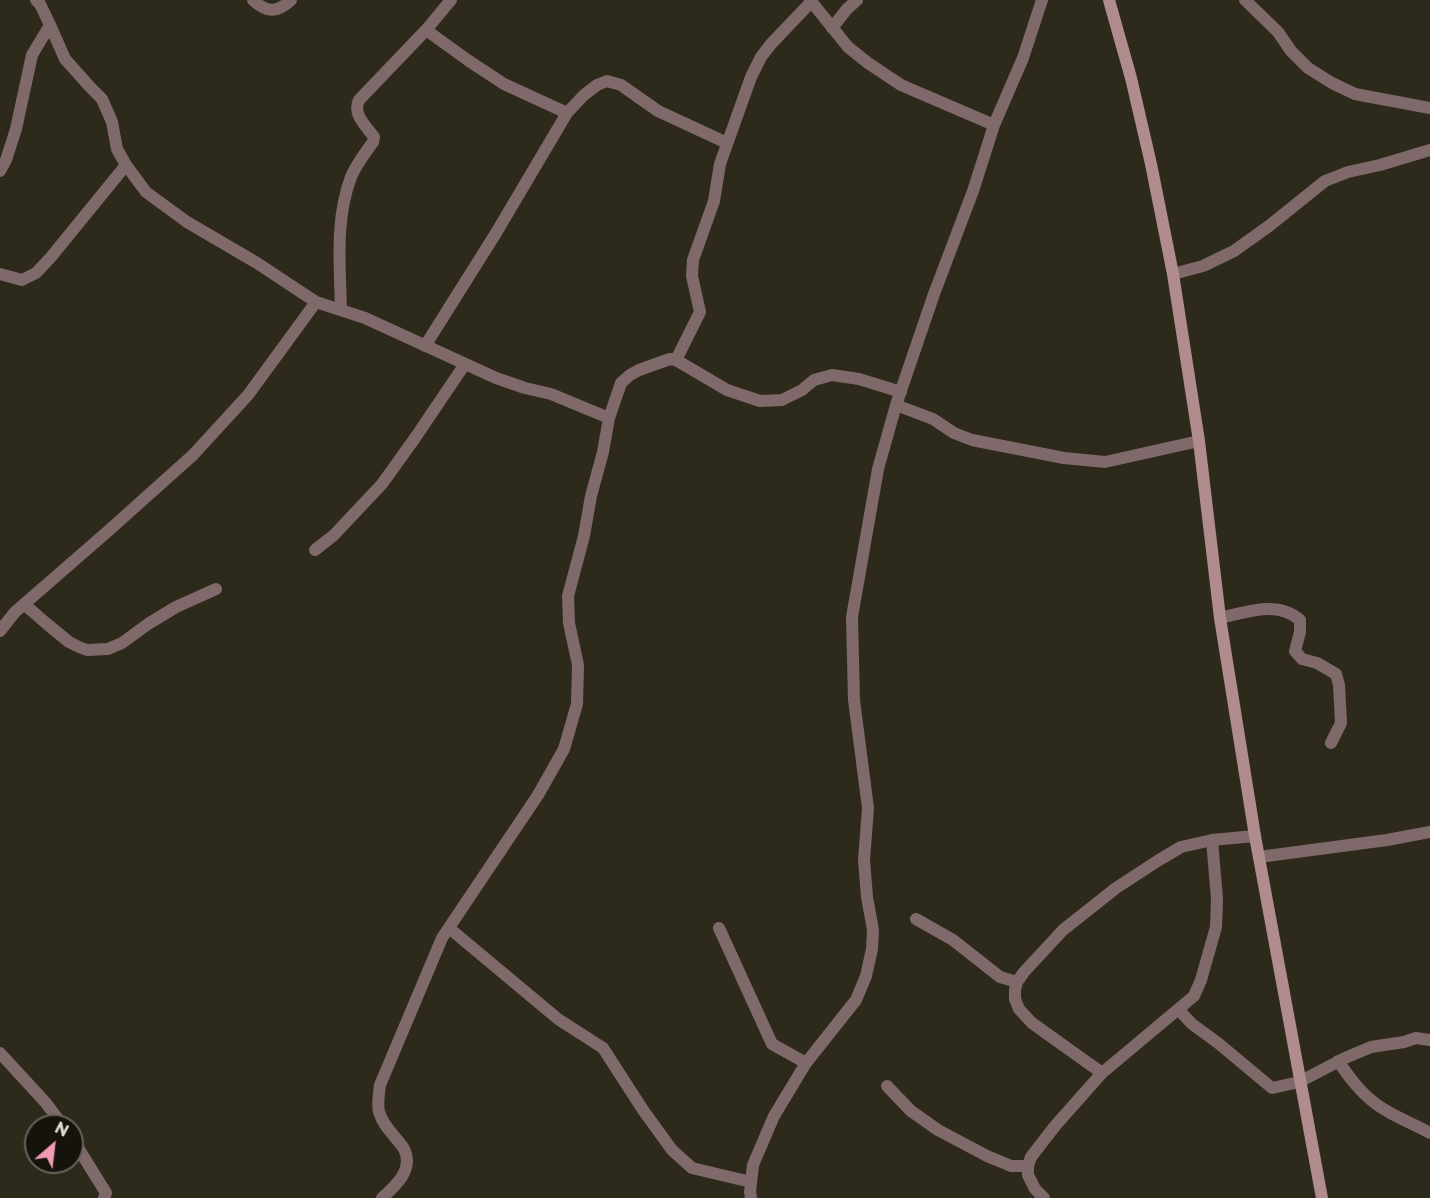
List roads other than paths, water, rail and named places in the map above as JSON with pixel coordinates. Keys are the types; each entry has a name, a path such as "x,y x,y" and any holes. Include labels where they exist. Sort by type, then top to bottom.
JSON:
{"street":[{"path":"253,0 262,7 272,10 284,6 291,0"},
{"path":"341,310 340,223 344,200 352,175 374,137 357,112 356,106 451,0"},
{"path":"832,28 857,0"},
{"path":"751,1198 753,1165 774,1116 806,1063 856,1000 866,976 872,949 873,930 864,860 868,808 854,700 852,617 878,469 900,392 933,294 973,191 994,125 1023,58 1042,0"},
{"path":"1109,0 1131,78 1173,274 1199,441 1220,618 1255,836 1322,1198"},
{"path":"1245,0 1278,32 1291,51 1308,68 1332,83 1355,94 1430,108"},
{"path":"39,1 65,59 102,99 112,122 117,149 146,192 188,222 257,263 316,302 365,318 496,378 550,394 609,418"},
{"path":"676,360 700,312 692,276 693,260 714,201 720,164 751,77 761,57 771,44 810,1 848,47 868,63 901,85 994,125"},
{"path":"0,171 16,129 32,55 50,25"},
{"path":"426,30 469,62 504,84 567,113"},
{"path":"425,346 567,113 597,85 607,81 621,85 658,111 728,143"},
{"path":"1173,274 1203,266 1234,251 1325,181 1348,172 1430,150"},
{"path":"0,274 22,280 36,273 126,165"},
{"path":"0,631 15,612 193,455 248,395 316,302"},
{"path":"382,1198 399,1182 405,1172 407,1161 405,1150 380,1115 378,1101 380,1085 442,938 538,795 564,749 577,704 578,665 569,623 567,596 584,536 609,418 621,382 630,375 669,359 676,360 727,390 760,401 782,400 802,390 814,380 832,375 859,379 900,392"},
{"path":"315,550 334,535 382,484 465,364"},
{"path":"896,405 926,416 954,433 972,440 1065,458 1105,462 1199,441"},
{"path":"24,604 69,642 83,650 108,650 176,607 216,589"},
{"path":"1220,618 1265,608 1286,611 1300,620 1300,632 1295,651 1302,659 1317,663 1336,674 1339,685 1341,723 1331,742"},
{"path":"1260,857 1388,840 1430,832"},
{"path":"1101,1073 1032,1023 1019,1009 1015,990 1017,982 1063,930 1116,888 1181,848 1212,840 1255,836"},
{"path":"1044,1198 1035,1190 1028,1175 1031,1157 1101,1073 1194,996 1201,980 1216,927 1217,899 1212,840"},
{"path":"916,919 953,940 1000,977 1017,982"},
{"path":"449,928 558,1019 603,1048 643,1110 684,1163 692,1168 751,1182"},
{"path":"719,928 772,1044 806,1063"},
{"path":"1179,1010 1192,1024 1272,1088 1299,1082 1338,1061 1371,1047 1416,1038 1430,1041"},
{"path":"0,1053 54,1114"},
{"path":"1338,1061 1357,1087 1374,1103 1430,1133"},
{"path":"887,1086 911,1111 938,1130 1011,1166 1028,1166"},
{"path":"84,1158 107,1196"}]}
